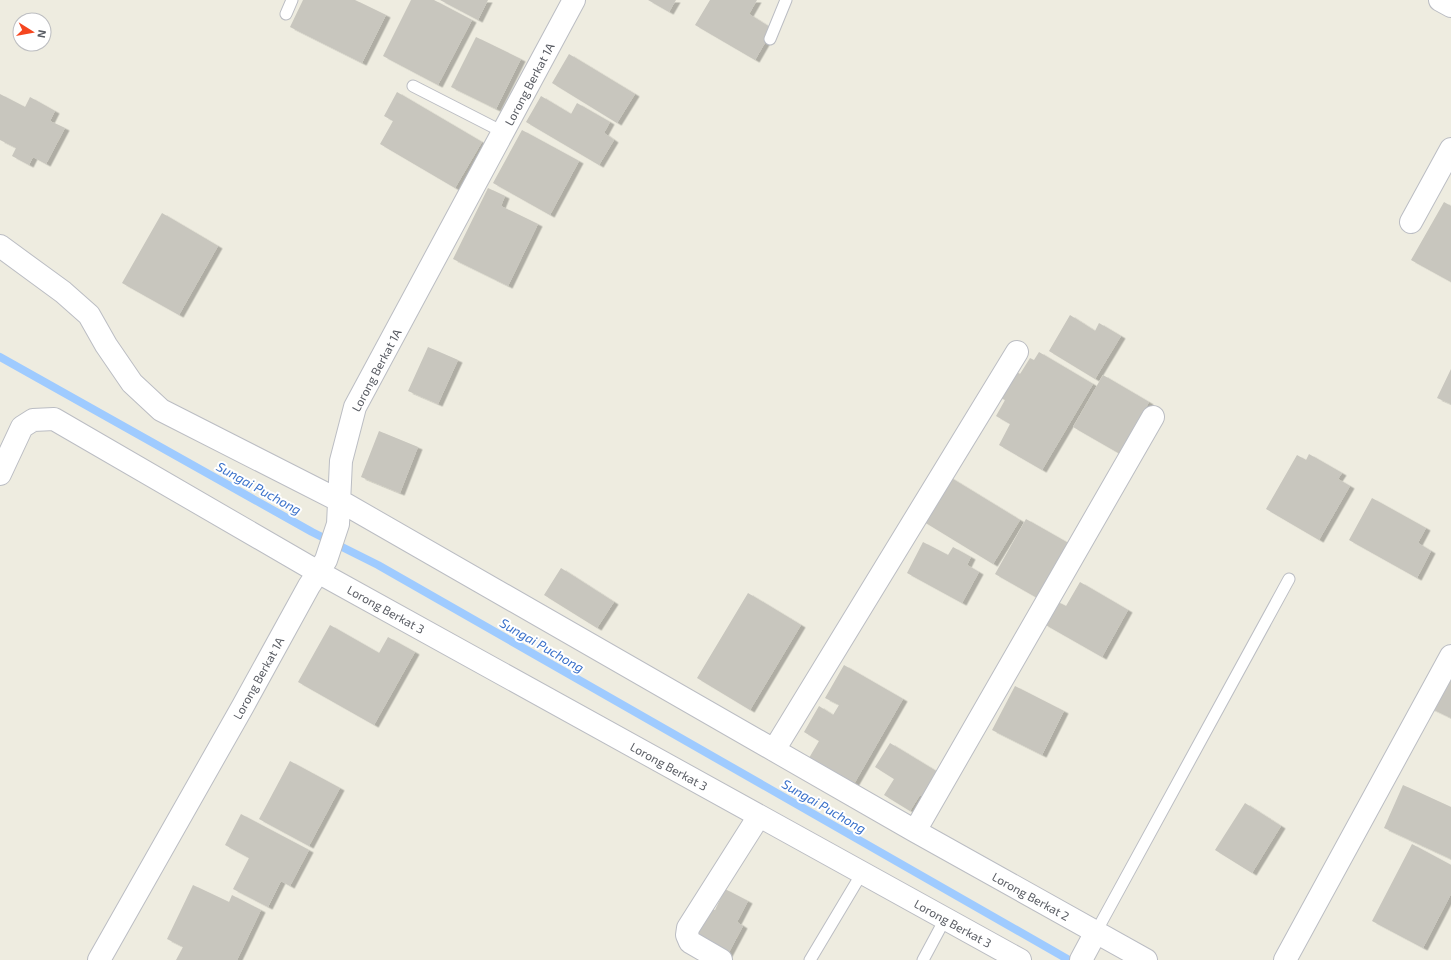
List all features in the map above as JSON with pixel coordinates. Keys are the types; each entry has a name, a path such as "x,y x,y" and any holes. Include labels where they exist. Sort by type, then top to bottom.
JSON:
{"street":[{"name":"Lorong Berkat 1A","path":"99,960 322,566 338,524 341,461 355,407 574,0"},
{"path":"1440,0 1451,6"},
{"path":"1412,222 1451,149"},
{"name":"Lorong Berkat 2","path":"0,246 63,292 89,315 106,345 132,383 161,410 340,501 915,831 1146,960"},
{"path":"774,750 1017,352"},
{"path":"915,831 1152,418"},
{"name":"Lorong Berkat 3","path":"0,474 22,427 33,420 54,419 322,566 759,816 1020,960"},
{"path":"1285,960 1451,656"},
{"path":"721,960 690,942 687,935 688,928 759,816"},
{"path":"1081,960 1096,932"}],"lane":[{"path":"286,14 292,0"},
{"path":"770,39 786,0"},
{"path":"413,86 503,132"},
{"path":"1096,932 1289,580"},
{"path":"810,960 862,873"},
{"path":"923,960 945,919"}],"building":[{"path":"303,0 355,0 386,15 362,63 290,27"},
{"path":"411,0 434,0 472,20 438,85 383,56"},
{"path":"440,0 488,0 478,20"},
{"path":"648,0 676,0 669,12"},
{"path":"710,0 757,0 749,14 773,29 755,60 695,25"},
{"path":"476,37 521,59 496,109 451,87"},
{"path":"569,54 635,94 617,123 552,83"},
{"path":"397,92 482,142 455,188 380,144 393,121 384,116"},
{"path":"0,94 25,107 30,97 55,111 50,121 65,128 46,164 33,157 29,165 12,156 16,148 0,140"},
{"path":"541,96 571,114 577,103 610,122 604,133 614,140 599,165 526,122"},
{"path":"522,130 579,161 550,215 493,183"},
{"path":"488,188 505,196 501,206 538,224 508,286 453,259"},
{"path":"1444,202 1451,206 1451,282 1411,260"},
{"path":"162,213 218,246 179,315 122,283"},
{"path":"1070,315 1095,331 1099,323 1121,336 1095,379 1049,351"},
{"path":"428,347 458,360 438,404 408,391"},
{"path":"1039,352 1093,384 1042,470 999,445 1010,424 996,416 1005,400 1000,398 1015,371 1020,374 1030,358 1034,360"},
{"path":"1451,369 1451,404 1437,398"},
{"path":"1103,375 1149,402 1120,454 1073,427"},
{"path":"379,431 418,447 400,493 361,477"},
{"path":"1309,454 1342,473 1338,479 1350,486 1319,540 1266,509 1297,455 1306,460"},
{"path":"948,476 1020,520 993,564 921,520"},
{"path":"1372,498 1426,528 1418,543 1431,551 1417,578 1349,540"},
{"path":"1026,519 1070,544 1039,599 995,574"},
{"path":"923,542 948,555 953,547 971,557 967,565 979,572 962,603 907,573"},
{"path":"561,568 614,602 597,628 544,595"},
{"path":"1080,582 1128,610 1102,657 1044,624 1056,601 1066,606"},
{"path":"748,593 801,625 750,710 697,678"},
{"path":"330,625 379,653 388,637 415,652 374,725 298,682"},
{"path":"1451,663 1451,718 1430,708"},
{"path":"844,665 903,699 854,784 809,758 819,741 804,732 819,706 833,715 839,705 825,698"},
{"path":"1015,686 1064,711 1042,755 992,730"},
{"path":"890,743 941,774 926,799 920,795 910,811 884,795 894,779 875,767"},
{"path":"290,761 340,788 309,846 259,819"},
{"path":"1403,785 1451,807 1451,859 1384,828"},
{"path":"1245,803 1281,826 1252,873 1215,850"},
{"path":"241,814 309,850 290,886 281,881 268,907 233,889 249,858 225,845"},
{"path":"1412,844 1451,865 1451,894 1423,948 1372,921"},
{"path":"193,885 229,902 232,895 261,910 237,960 176,960 183,947 167,939"},
{"path":"725,889 748,901 737,922 743,926 727,956 695,939 711,909 715,910"}],"waterway":[{"name":"Sungai Puchong","path":"0,357 312,532 378,565 1069,960"}]}
